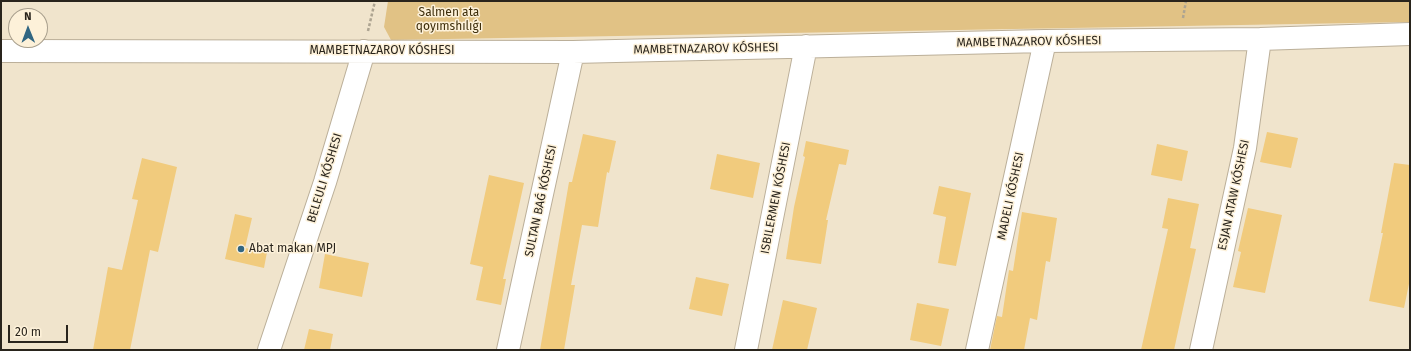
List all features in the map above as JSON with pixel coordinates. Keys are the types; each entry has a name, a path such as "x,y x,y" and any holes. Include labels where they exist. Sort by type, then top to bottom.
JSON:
{"street":[{"name":"MAMBETNAZAROV KÓSHESI","path":"1,51 573,52 1044,41 1260,39 1410,34"},
{"name":"ESJAN ATAW KÓSHESI","path":"1201,350 1244,148 1260,39"},
{"name":"MADELI KÓSHESI","path":"977,350 1044,41"},
{"name":"ISBILERMEN KÓSHESI","path":"746,350 806,46"},
{"name":"BELEULI KÓSHESI","path":"269,350 325,182 364,51"},
{"name":"SULTAN BAǴ KÓSHESI","path":"508,350 573,52"}],"path":[{"path":"364,51 374,1"}],"green space":[{"name":"Salmen ata qoyımshılıǵı","path":"388,1 1410,1 1410,22 391,40 384,27"}],"building":[{"path":"1267,132 1298,138 1291,168 1260,162"},
{"path":"583,134 616,141 609,173 607,172 598,227 582,225 571,285 575,285 564,350 540,350 569,182 572,182"},
{"path":"806,141 849,150 846,165 839,164 826,220 828,220 821,264 786,259 794,207 805,157 803,156"},
{"path":"1157,144 1188,151 1182,181 1151,175"},
{"path":"717,154 760,163 753,198 710,189"},
{"path":"142,158 177,167 158,252 150,250 130,350 93,350 108,267 122,270 138,200 132,199"},
{"path":"1394,163 1410,165 1410,279 1404,308 1369,301 1383,233 1381,233"},
{"path":"489,175 524,183 503,279 506,279 501,305 476,300 483,267 470,264"},
{"path":"939,186 971,193 956,266 938,263 946,217 933,214"},
{"path":"1168,198 1199,204 1190,248 1196,249 1174,350 1141,350 1168,229 1162,228"},
{"path":"1248,208 1282,215 1265,293 1233,287 1241,252 1238,251"},
{"path":"1022,212 1057,218 1050,262 1046,261 1037,320 1030,318 1024,350 990,350 997,316 1002,317 1009,270 1013,271"},
{"path":"235,214 252,218 245,248 267,252 264,268 225,259"},
{"path":"325,254 369,263 362,297 319,288"},
{"path":"696,277 729,284 722,316 689,309"},
{"path":"783,300 817,308 807,350 772,350"},
{"path":"917,303 949,309 941,346 910,340"},
{"path":"309,329 333,334 330,350 304,350"}],"place":[{"name":"Abat makan MPJ","path":"241,249"}]}
